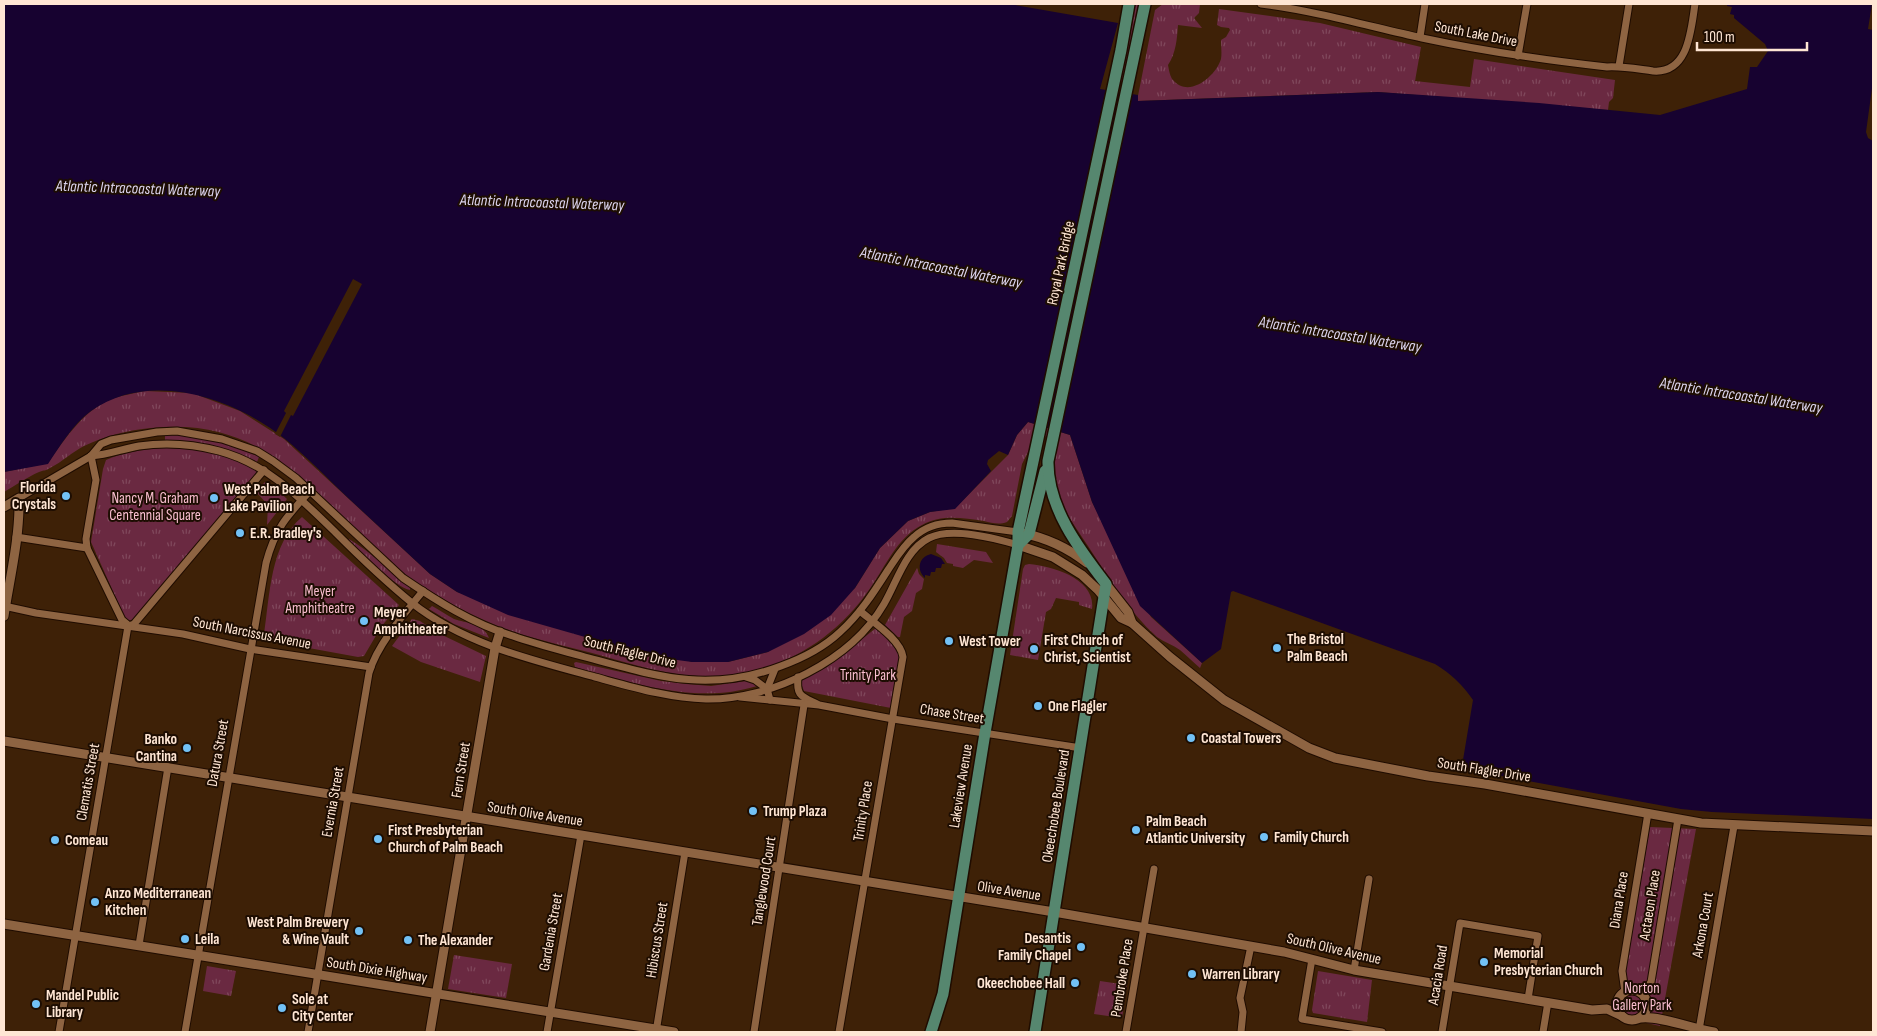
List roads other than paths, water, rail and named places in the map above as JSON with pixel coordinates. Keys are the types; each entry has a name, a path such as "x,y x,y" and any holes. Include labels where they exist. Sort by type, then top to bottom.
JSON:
{"main road":[{"name":"Royal Park Bridge","path":"1024,533 1037,444 1129,4"},
{"name":"Royal Park Bridge","path":"1048,461 1145,4"},
{"path":"1018,545 1024,533 1048,461"},
{"path":"1048,461 1050,486 1057,508 1093,568"},
{"name":"Lakeview Avenue","path":"931,1032 942,994 984,733 1018,545"},
{"name":"South Flagler Drive","path":"1093,568 1106,584"},
{"name":"Okeechobee Boulevard","path":"1035,1032 1106,584"}],"street":[{"name":"South Lake Drive","path":"1261,4 1298,6 1420,37 1518,56 1607,67 1619,66 1653,70 1664,70 1676,63 1684,55 1688,44 1695,4"},
{"path":"1420,37 1425,4"},
{"path":"1518,56 1527,4"},
{"path":"1619,66 1629,4"},
{"name":"South Flagler Drive","path":"92,456 101,444 148,433 177,431 222,438 238,444 274,461 296,478 403,578 465,616 500,632 588,658 672,679 706,681 746,677 775,669 822,647 839,634 860,611 903,548 914,536 928,527 941,523 952,522 1024,533 1068,550 1093,568"},
{"name":"South Flagler Drive","path":"92,456 106,455 128,448 176,444 233,455 264,470 302,499 413,604 439,622 495,648 577,672 668,695 709,699 736,696 767,689 798,677 826,662 842,652 873,621 884,605 914,549 938,534 954,532 1003,540 1043,553 1068,566 1091,583 1121,618 1132,623 1159,648 1224,700 1258,721 1318,752 1335,758 1678,819 1734,826 1873,831"},
{"path":"4,507 92,456 96,480 86,540 87,548 122,620 128,626 134,624 264,470"},
{"name":"Datura Street","path":"185,1032 266,563 272,542 290,513 309,492"},
{"path":"4,616 16,537 19,498"},
{"path":"16,537 87,548"},
{"name":"South Flagler Drive","path":"1106,584 1128,612 1132,623"},
{"name":"Evernia Street","path":"308,1032 371,667 388,638 423,591"},
{"name":"South Narcissus Avenue","path":"5,606 36,613 183,634 250,649 371,667"},
{"name":"Trinity Place","path":"839,1032 893,718 902,652 896,642 860,611"},
{"name":"Clematis Street","path":"59,1032 128,626"},
{"name":"Fern Street","path":"430,1032 468,817 495,648 500,632"},
{"path":"770,700 767,689 775,669"},
{"path":"746,677 755,680 767,689"},
{"name":"Chase Street","path":"798,677 798,692 801,696 819,705"},
{"name":"Chase Street","path":"736,696 804,705 819,705 1081,748"},
{"name":"Tanglewood Court","path":"754,1032 804,705"},
{"name":"South Olive Avenue","path":"4,740 958,896"},
{"path":"139,946 168,767"},
{"name":"Diana Place","path":"1622,995 1622,971 1648,813"},
{"name":"Actaeon Place","path":"1643,994 1651,982 1678,819"},
{"name":"Arkona Court","path":"1699,1030 1734,826"},
{"name":"Gardenia Street","path":"547,1032 581,835"},
{"name":"Hibiscus Street","path":"656,1031 685,852"},
{"name":"Pembroke Place","path":"1126,1032 1154,869"},
{"path":"1354,970 1369,879"},
{"name":"Olive Avenue","path":"958,896 1054,912"},
{"name":"South Olive Avenue","path":"1054,912 1251,946 1354,970 1592,1010 1607,1009 1622,1016"},
{"name":"Acacia Road","path":"1442,1032 1460,923 1538,936 1528,999"},
{"name":"South Dixie Highway","path":"4,924 656,1031 674,1032"},
{"path":"1241,1032 1243,1012 1240,998 1251,946"},
{"path":"1312,959 1302,1019 1339,1029 1382,1032"},
{"path":"1607,1009 1622,995 1634,990 1643,994 1655,1018"},
{"path":"1622,995 1617,1008 1622,1016 1629,1020 1655,1018 1699,1030 1714,1032"},
{"path":"1543,1032 1548,1002"},
{"path":"1641,1018 1648,1005"}],"water":[{"name":"Atlantic Intracoastal Waterway","path":"4,4 1009,4 1118,23 1100,89 1138,95 1138,101 1378,92 1539,103 1660,115 1747,89 1750,67 1757,67 1768,51 1765,44 1734,18 1734,15 1730,14 1732,7 1727,6 1727,4 1872,4 1868,29 1873,30 1873,81 1866,132 1868,138 1873,141 1873,819 1681,809 1479,772 1462,766 1473,700 1460,684 1446,672 1435,664 1233,591 1231,592 1221,649 1202,663 1140,606 1092,502 1070,435 1028,422 1017,435 1008,455 999,451 988,460 987,464 991,471 955,509 930,512 908,521 880,548 855,588 831,615 804,634 768,652 728,662 692,662 655,657 508,615 457,592 430,574 285,439 241,411 217,401 191,394 165,391 139,392 114,398 91,411 78,422 48,464 4,472"},
{"path":"931,554 941,558 945,564 942,564 941,568 936,568 935,572 931,572 930,576 925,575 925,578 920,571 920,564 924,558"}],"place":[{"name":"Florida Crystals","path":"66,496"},
{"name":"West Palm Beach Lake Pavilion","path":"214,498"},
{"name":"E.R. Bradley's","path":"240,533"},
{"name":"Meyer Amphitheater","path":"364,621"},
{"name":"West Tower","path":"949,641"},
{"name":"The Bristol Palm Beach","path":"1277,648"},
{"name":"First Church of Christ, Scientist","path":"1034,649"},
{"name":"One Flagler","path":"1038,706"},
{"name":"Coastal Towers","path":"1191,738"},
{"name":"Banko Cantina","path":"187,748"},
{"name":"Trump Plaza","path":"753,811"},
{"name":"Palm Beach Atlantic University","path":"1136,830"},
{"name":"Family Church","path":"1264,837"},
{"name":"First Presbyterian Church of Palm Beach","path":"378,839"},
{"name":"Comeau","path":"55,840"},
{"name":"Anzo Mediterranean Kitchen","path":"95,902"},
{"name":"West Palm Brewery & Wine Vault","path":"359,931"},
{"name":"Leila","path":"185,939"},
{"name":"The Alexander","path":"408,940"},
{"name":"Desantis Family Chapel","path":"1081,947"},
{"name":"Memorial Presbyterian Church","path":"1484,962"},
{"name":"Warren Library","path":"1192,974"},
{"name":"Okeechobee Hall","path":"1075,983"},
{"name":"Mandel Public Library","path":"36,1004"},
{"name":"Sole at City Center","path":"282,1008"}],"park label":[{"name":"Nancy M. Graham Centennial Square","path":"155,506"},
{"name":"Meyer Amphitheatre","path":"320,600"},
{"name":"Trinity Park","path":"868,675"},
{"name":"Norton Gallery Park","path":"1642,996"}]}
